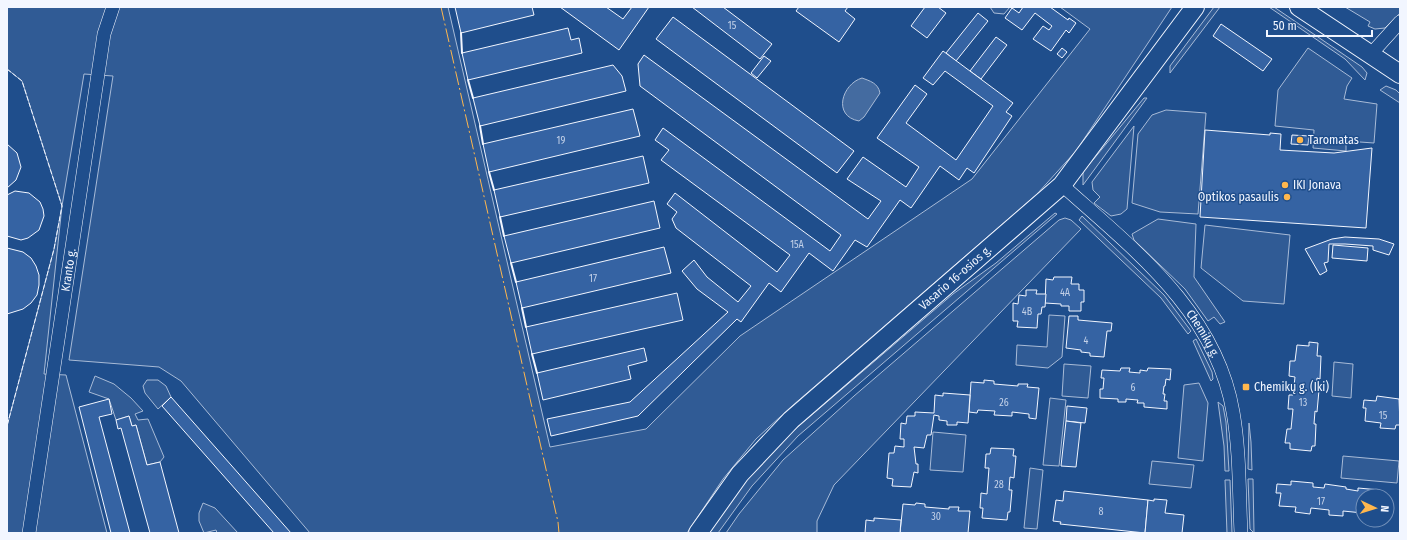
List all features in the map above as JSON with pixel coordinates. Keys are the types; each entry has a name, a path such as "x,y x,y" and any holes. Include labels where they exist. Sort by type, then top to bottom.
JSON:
{"main road":[{"name":"Vasario 16-osios g.","path":"698,533 740,474 791,420 1062,185 1195,7"},
{"path":"1299,7 1400,74"}],"street":[{"name":"Kranto g.","path":"29,533 104,34 112,7"},
{"path":"1372,54 1400,22"},
{"name":"Chemikų g.","path":"1062,185 1117,234 1173,289 1188,307 1210,342 1221,367 1233,412 1239,475 1241,533"}],"shaded area":[{"path":"7,7 448,7 550,447 646,429 740,336 972,179 1090,29 1060,7 1172,7 1076,151 1037,194 792,406 756,439 723,479 687,533 310,533 181,381 159,367 69,360 113,76 84,74 62,206 22,81 7,69"},
{"path":"990,7 1010,7 1004,14 994,13"},
{"path":"1214,7 1220,7 1170,73 1170,66"},
{"path":"1269,7 1274,7 1362,67 1367,73 1365,80 1345,59"},
{"path":"1345,7 1400,7 1400,13 1385,28 1375,29 1368,26 1370,22"},
{"path":"1308,48 1352,78 1347,86 1344,99 1377,104 1374,143 1346,141 1346,151 1313,148 1314,130 1275,126 1278,90"},
{"path":"862,78 871,81 876,85 880,93 864,117 859,121 851,118 845,113 843,100 849,87 855,81"},
{"path":"1386,86 1396,90 1400,94 1400,103 1380,90"},
{"path":"1144,98 1147,98 1083,185 1083,172"},
{"path":"1166,110 1206,113 1198,214 1160,212 1132,203 1138,134 1152,115"},
{"path":"1134,126 1127,209 1121,214 1111,216 1094,203 1100,197 1093,190 1092,182"},
{"path":"62,206 44,374 66,375 107,533 7,533 7,426 54,249"},
{"path":"1055,213 1057,214 798,436 752,486 718,533 709,533 743,484 793,431 953,294 996,263"},
{"path":"1082,216 1164,295 1191,331 1188,334 1161,298 1079,220"},
{"path":"1065,218 1071,220 1081,229 834,485 817,521 817,533 726,533 739,514 783,460 854,396 1059,220"},
{"path":"1158,219 1196,224 1194,277 1225,322 1220,324 1214,317 1208,321 1185,289 1134,240 1132,234"},
{"path":"1205,225 1290,235 1284,304 1243,301 1201,268"},
{"path":"1049,315 1065,316 1062,357 1048,368 1016,365 1017,345 1047,347"},
{"path":"1196,339 1212,372 1213,379 1211,381 1193,341"},
{"path":"1334,362 1353,364 1351,398 1332,396"},
{"path":"1064,364 1091,366 1088,398 1062,396"},
{"path":"95,376 114,384 131,398 143,411 135,414 138,420 148,419 164,457 160,462 147,465 136,425 132,426 129,416 116,420 109,399 89,392"},
{"path":"147,380 158,380 166,386 171,397 158,409 145,393 143,386"},
{"path":"1199,383 1208,403 1203,461 1178,458 1184,385"},
{"path":"1050,398 1066,400 1059,466 1043,465"},
{"path":"1218,402 1223,406 1226,422 1229,471 1225,471 1224,446"},
{"path":"1249,423 1251,442 1252,470 1248,469"},
{"path":"933,432 966,435 963,472 930,470"},
{"path":"1343,456 1399,461 1397,483 1341,478"},
{"path":"1152,461 1194,465 1191,488 1149,484"},
{"path":"1030,468 1043,470 1037,529 1024,528"},
{"path":"1248,479 1253,479 1254,533 1250,529"},
{"path":"1225,480 1230,480 1232,533 1227,533"},
{"path":"203,503 215,508 238,533 217,533 216,530 204,533 199,521 199,513"}],"building":[{"path":"455,7 532,7 534,15 461,33"},
{"path":"560,7 606,7 623,19 632,7 649,7 619,50"},
{"path":"692,7 723,7 772,44 760,59"},
{"path":"799,7 848,7 845,11 855,19 839,42 796,11"},
{"path":"925,7 938,7 946,13 927,38 911,26"},
{"path":"1023,7 1050,7 1068,20 1069,18 1076,23 1069,33 1066,30 1051,51 1033,39 1043,26 1049,30 1052,26 1035,13 1022,30 1005,18 1012,8 1019,13"},
{"path":"978,13 988,21 956,61 946,53"},
{"path":"673,17 854,151 837,173 656,39"},
{"path":"1221,24 1272,59 1263,71 1213,36"},
{"path":"568,28 571,40 579,38 582,53 468,80 462,53"},
{"path":"996,37 1007,45 981,79 970,71"},
{"path":"1062,48 1067,52 1062,58 1057,54"},
{"path":"943,51 1013,103 1006,112 1012,116 974,173 967,168 959,180 940,166 911,208 900,200 867,247 855,240 833,271 809,253 781,292 769,283 741,322 737,319 638,416 551,436 547,419 630,402 728,312 697,289 682,271 694,260 707,277 738,302 751,286 676,228 672,219 677,212 667,204 675,193 777,272 790,255 661,160 669,150 655,140 663,128 830,251 841,235 640,86 638,64 644,55 868,219 881,201 847,179 863,157 906,187 919,167 877,138 915,85 927,94 906,123 956,160 993,106 945,71 933,85 923,78"},
{"path":"764,56 771,61 757,78 751,73"},
{"path":"613,65 622,76 626,91 480,126 473,98"},
{"path":"633,109 640,136 489,172 483,144"},
{"name":"IKI Jonava","path":"1205,130 1270,135 1270,133 1281,134 1280,150 1334,153 1372,148 1366,228 1200,217"},
{"name":"Taromatas","path":"1292,135 1309,136 1308,145 1291,144"},
{"path":"7,144 17,153 21,167 16,180 7,188"},
{"path":"643,156 649,183 500,217 494,190"},
{"path":"15,191 29,193 40,202 44,216 39,230 28,238 21,240 7,236 7,195"},
{"path":"654,201 660,228 511,263 504,236"},
{"path":"1345,237 1379,239 1394,244 1389,255 1373,250 1373,246 1329,244 1328,262 1324,263 1327,271 1320,275 1305,249 1332,239"},
{"path":"1333,245 1368,248 1367,261 1332,258"},
{"path":"664,247 671,273 522,308 516,282"},
{"path":"7,248 23,252 31,258 39,275 39,285 37,295 31,303 23,309 7,314"},
{"path":"1054,277 1072,277 1071,284 1079,284 1079,290 1084,290 1084,302 1081,302 1081,311 1069,311 1069,306 1045,303 1046,279 1053,280"},
{"path":"1026,290 1037,290 1036,294 1046,294 1045,307 1042,307 1041,314 1038,314 1037,328 1017,327 1018,321 1013,321 1013,303 1018,304 1019,295 1026,296"},
{"path":"677,293 683,320 532,354 526,327"},
{"path":"1069,316 1078,316 1078,320 1112,323 1111,331 1107,331 1104,357 1090,356 1090,353 1081,352 1081,350 1066,348"},
{"path":"1309,342 1318,343 1317,356 1321,356 1320,379 1317,378 1316,390 1319,390 1317,412 1315,411 1314,424 1316,424 1315,446 1312,446 1311,451 1290,449 1290,443 1285,443 1287,429 1291,429 1293,409 1288,409 1289,395 1293,395 1295,377 1289,376 1290,361 1295,361 1297,345 1309,346"},
{"path":"644,348 647,361 628,366 631,379 543,400 537,373"},
{"path":"1121,368 1130,368 1129,372 1140,373 1140,370 1147,371 1148,368 1171,369 1170,380 1166,379 1163,394 1165,394 1164,401 1167,401 1167,409 1144,407 1144,403 1137,403 1138,400 1126,399 1126,402 1118,402 1118,399 1100,398 1100,389 1103,389 1104,378 1101,378 1102,370 1120,371"},
{"path":"984,380 994,381 994,384 1018,386 1018,384 1028,384 1027,387 1039,388 1036,419 1029,418 1029,414 1012,412 1012,416 994,415 995,411 978,410 977,413 969,412 971,382 984,383"},
{"path":"943,393 970,395 968,423 957,422 957,425 947,425 947,421 939,420 939,416 934,415 931,435 927,435 924,448 914,447 916,464 918,464 918,473 914,472 911,487 892,486 893,479 887,478 889,453 894,453 895,446 904,447 904,439 900,439 901,423 906,424 907,416 915,416 915,412 934,413 935,395 943,396"},
{"path":"1377,396 1399,399 1400,425 1396,425 1395,429 1380,428 1381,423 1365,421 1366,408 1363,408 1364,400 1376,401"},
{"path":"171,397 291,533 274,533 162,406"},
{"path":"109,399 112,414 99,417 130,533 111,533 79,407"},
{"path":"1067,406 1087,408 1085,423 1066,421"},
{"path":"129,416 132,426 136,425 147,465 160,462 179,533 150,533 121,428 118,429 116,420"},
{"path":"1066,421 1081,423 1076,467 1061,466"},
{"path":"991,448 1014,449 1013,456 1016,456 1014,478 1010,477 1009,490 1012,490 1010,512 1008,512 1007,520 982,518 983,508 980,508 981,493 987,494 989,468 985,468 986,454 990,454"},
{"path":"1291,481 1313,483 1313,487 1324,488 1325,484 1346,487 1346,489 1355,490 1355,512 1343,511 1343,516 1329,515 1329,510 1311,508 1310,514 1295,512 1296,507 1279,506 1281,493 1276,493 1277,484 1291,485"},
{"path":"1064,491 1148,500 1145,533 1060,524 1061,522 1053,521 1056,500 1063,501"},
{"path":"1154,499 1167,500 1165,513 1184,515 1182,533 1145,533 1148,500 1154,501"},
{"path":"916,503 925,504 925,507 949,509 949,507 959,507 958,511 970,511 968,533 900,533 903,504 915,505"},
{"path":"874,518 901,520 900,533 865,533 866,520 874,521"}],"fence":[{"path":"7,69 22,81 62,206 54,249 7,426"}],"wall":[{"path":"461,33 462,53"},
{"path":"468,80 473,98"},
{"path":"480,126 483,144"},
{"path":"489,172 494,190"},
{"path":"500,217 504,236"},
{"path":"511,263 516,282"},
{"path":"522,308 526,327"},
{"path":"532,354 537,373"}],"power":[{"path":"441,7 558,522 559,533"}],"place":[{"name":"Taromatas","path":"1300,140"},
{"name":"IKI Jonava","path":"1285,185"},
{"name":"Optikos pasaulis","path":"1287,197"},
{"name":"Chemikų g. (Iki)","path":"1246,387"}]}
